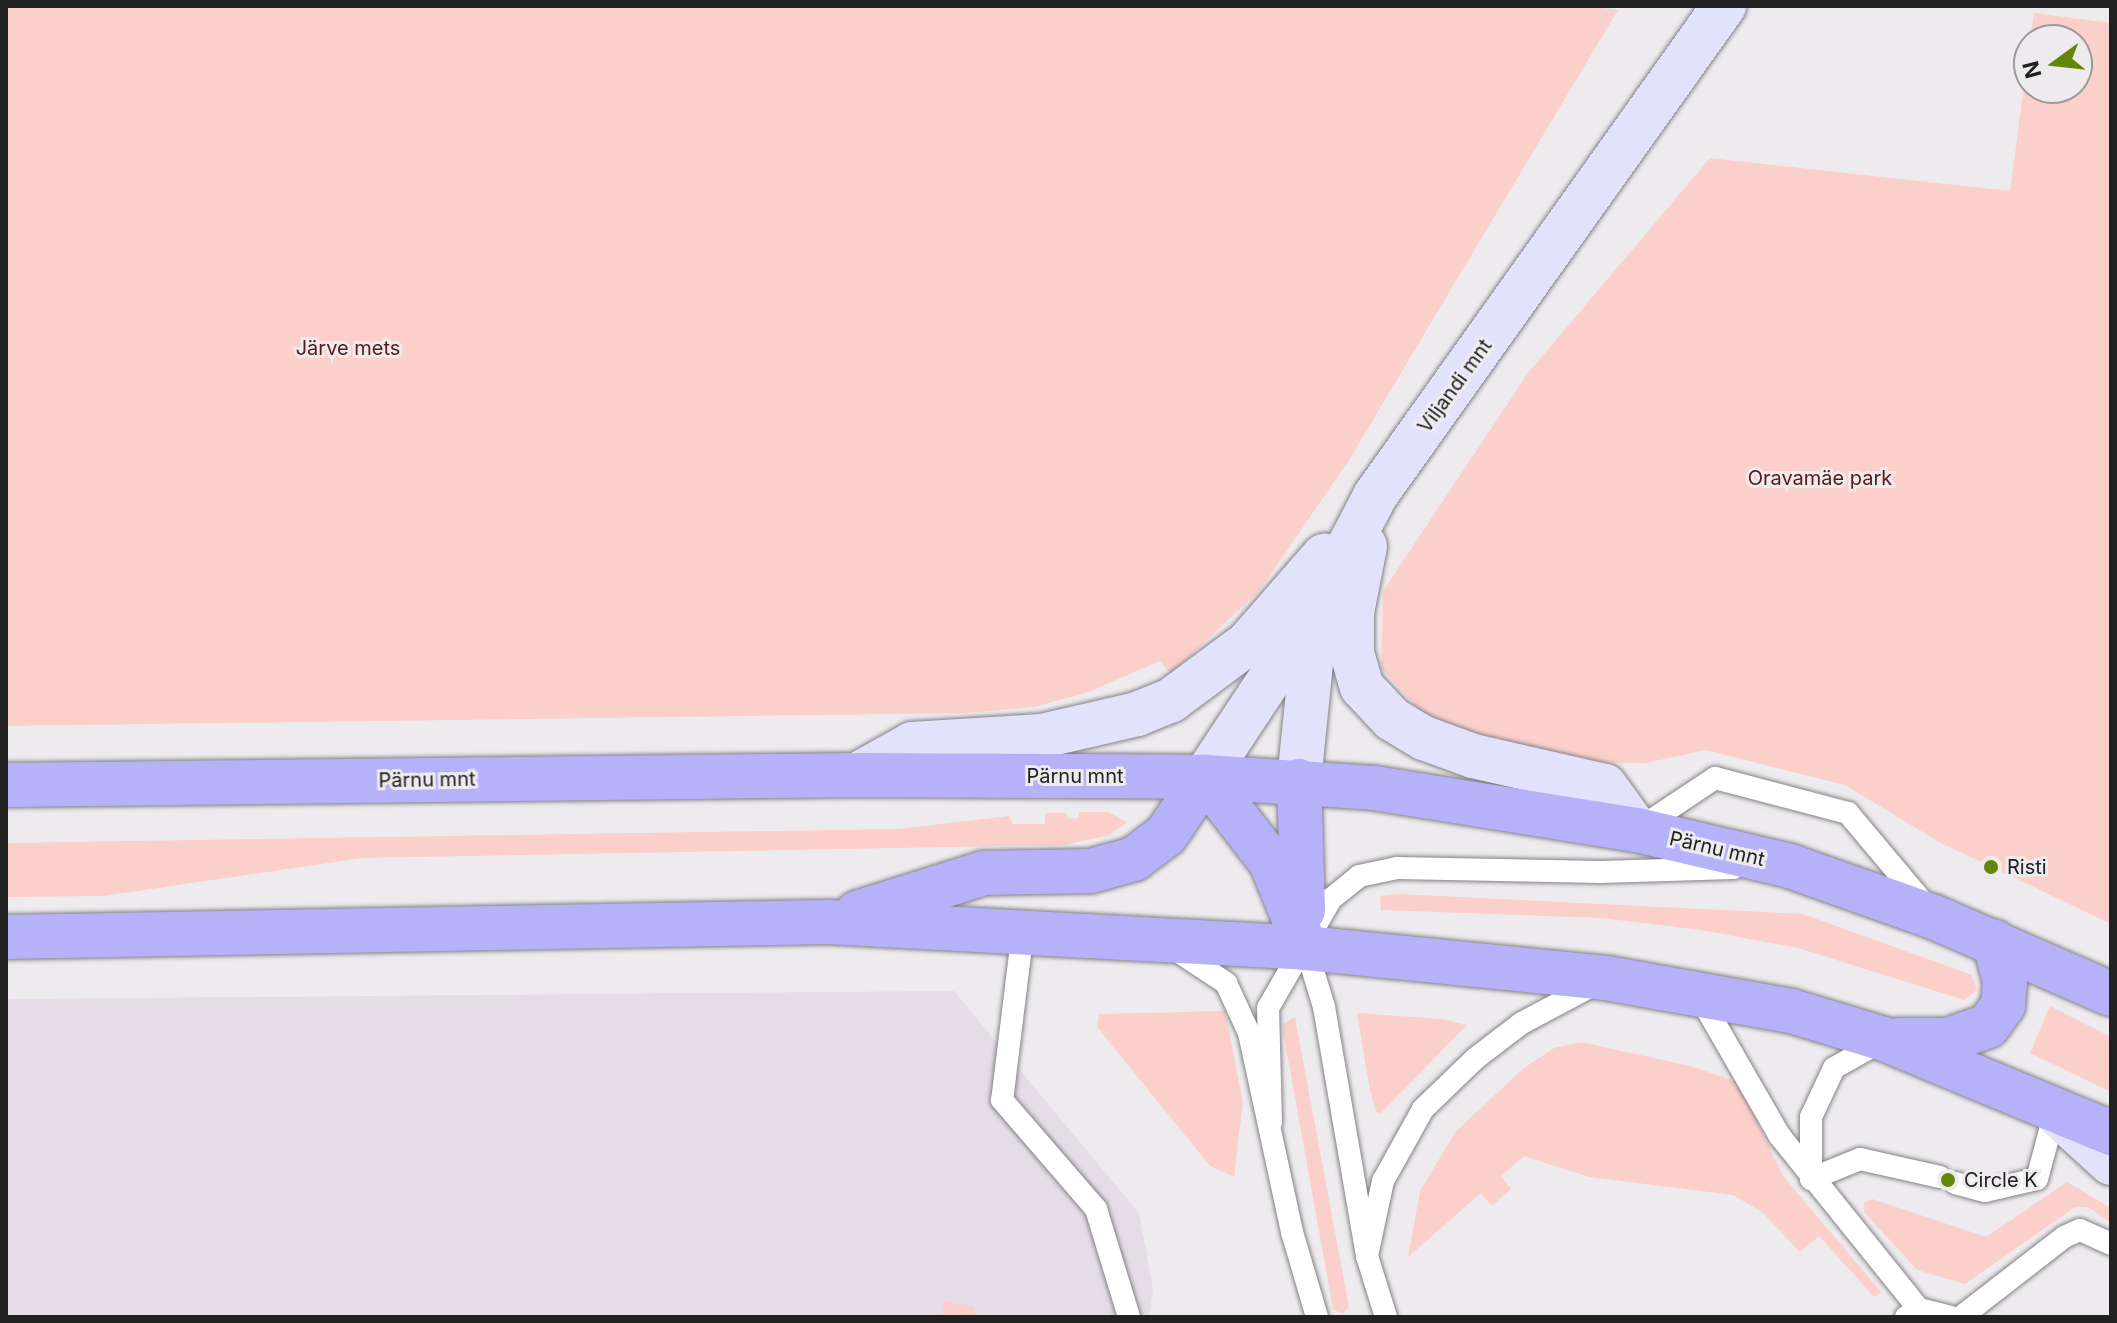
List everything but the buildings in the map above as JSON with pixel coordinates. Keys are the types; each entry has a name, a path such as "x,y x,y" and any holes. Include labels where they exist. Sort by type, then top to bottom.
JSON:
{"highway":[{"name":"Pärnu mnt","path":"6,785 857,775 1205,777 1374,788 1637,830 1790,866 1934,917 2111,994"},
{"path":"828,922 984,873 1091,871 1134,859 1166,835 1205,777 1271,862 1306,948"},
{"path":"1299,781 1306,948"},
{"path":"6,937 828,922 1023,930 1306,948 1606,978 1791,1011 1884,1039 2111,1133"},
{"path":"1884,1039 1948,1040 1988,1026 2003,1005 2005,981 1994,941"}],"main road":[{"name":"Viljandi mnt","path":"1205,777 1316,609 1375,496 1724,6"},
{"path":"857,775 912,744 1042,736 1137,714 1170,701 1248,643 1375,496"},
{"path":"1375,496 1352,612 1352,653 1362,687 1392,719 1424,738 1473,756 1605,786 1637,830"},
{"path":"1299,781 1316,609"},
{"path":"2055,1112 2111,1163"}],"lane":[{"path":"1637,830 1715,778 1848,813 1934,917"},
{"path":"1271,1122 1268,1008 1306,948 1331,899 1359,876 1397,868 1601,872 1790,866"},
{"path":"1023,930 1002,1100 1096,1209 1129,1317"},
{"path":"1159,938 1226,983 1249,1033 1271,1122 1292,1232 1317,1317"},
{"path":"1306,948 1329,1029 1367,1256 1386,1317"},
{"path":"1367,1256 1383,1181 1423,1109 1476,1058 1522,1023 1606,978"},
{"path":"1698,993 1779,1135 1912,1313 1950,1317"},
{"path":"1811,1179 1811,1117 1834,1068 1884,1039"},
{"path":"1811,1179 1860,1159 1985,1191 2037,1179 2055,1112"},
{"path":"1961,1317 2032,1267 2064,1237 2080,1230 2111,1244"}],"shaded area":[{"path":"954,991 1139,1213 1153,1289 1149,1317 6,1317 6,999"}],"green space":[{"name":"Järve mets","path":"6,6 1587,6 1618,10 1349,460 1260,590 1171,674 1160,661 1086,693 1034,707 965,713 6,726"},
{"name":"Oravamäe park","path":"2034,13 2111,23 2111,924 1939,842 1845,785 1706,750 1646,763 1584,762 1430,722 1381,668 1383,591 1528,373 1710,158 2010,191 2022,104 2093,104 2093,24 2032,24"},
{"path":"1079,812 1108,812 1127,822 1108,836 1064,845 362,858 104,896 6,897 6,843 898,829 1009,816 1013,824 1045,824 1045,813 1066,813 1069,819 1079,818"},
{"path":"1399,894 1803,914 1972,975 1977,990 1964,1000 1798,948 1701,930 1601,918 1381,910 1380,896"},
{"path":"2050,1006 2111,1037 2111,1092 2030,1053"},
{"path":"1225,1011 1243,1102 1234,1177 1210,1166 1097,1027 1099,1014"},
{"path":"1357,1013 1441,1019 1467,1025 1381,1113 1376,1112 1370,1090"},
{"path":"1295,1017 1349,1307 1342,1314 1333,1309 1283,1031 1283,1024"},
{"path":"1581,1042 1690,1066 1738,1082 1783,1176 1882,1293 1874,1297 1819,1236 1800,1252 1762,1212 1733,1195 1589,1177 1524,1156 1501,1176 1511,1189 1492,1206 1481,1193 1408,1257 1420,1191 1456,1131 1524,1068 1554,1048"},
{"path":"2067,1182 2111,1208 2111,1223 2088,1207 2075,1207 1965,1284 1917,1270 1864,1212 1864,1203 1872,1199 1986,1237"},
{"path":"944,1301 975,1307 973,1317 941,1317"}],"place":[{"name":"Risti","path":"1991,867"},
{"name":"Circle K","path":"1948,1180"}]}
